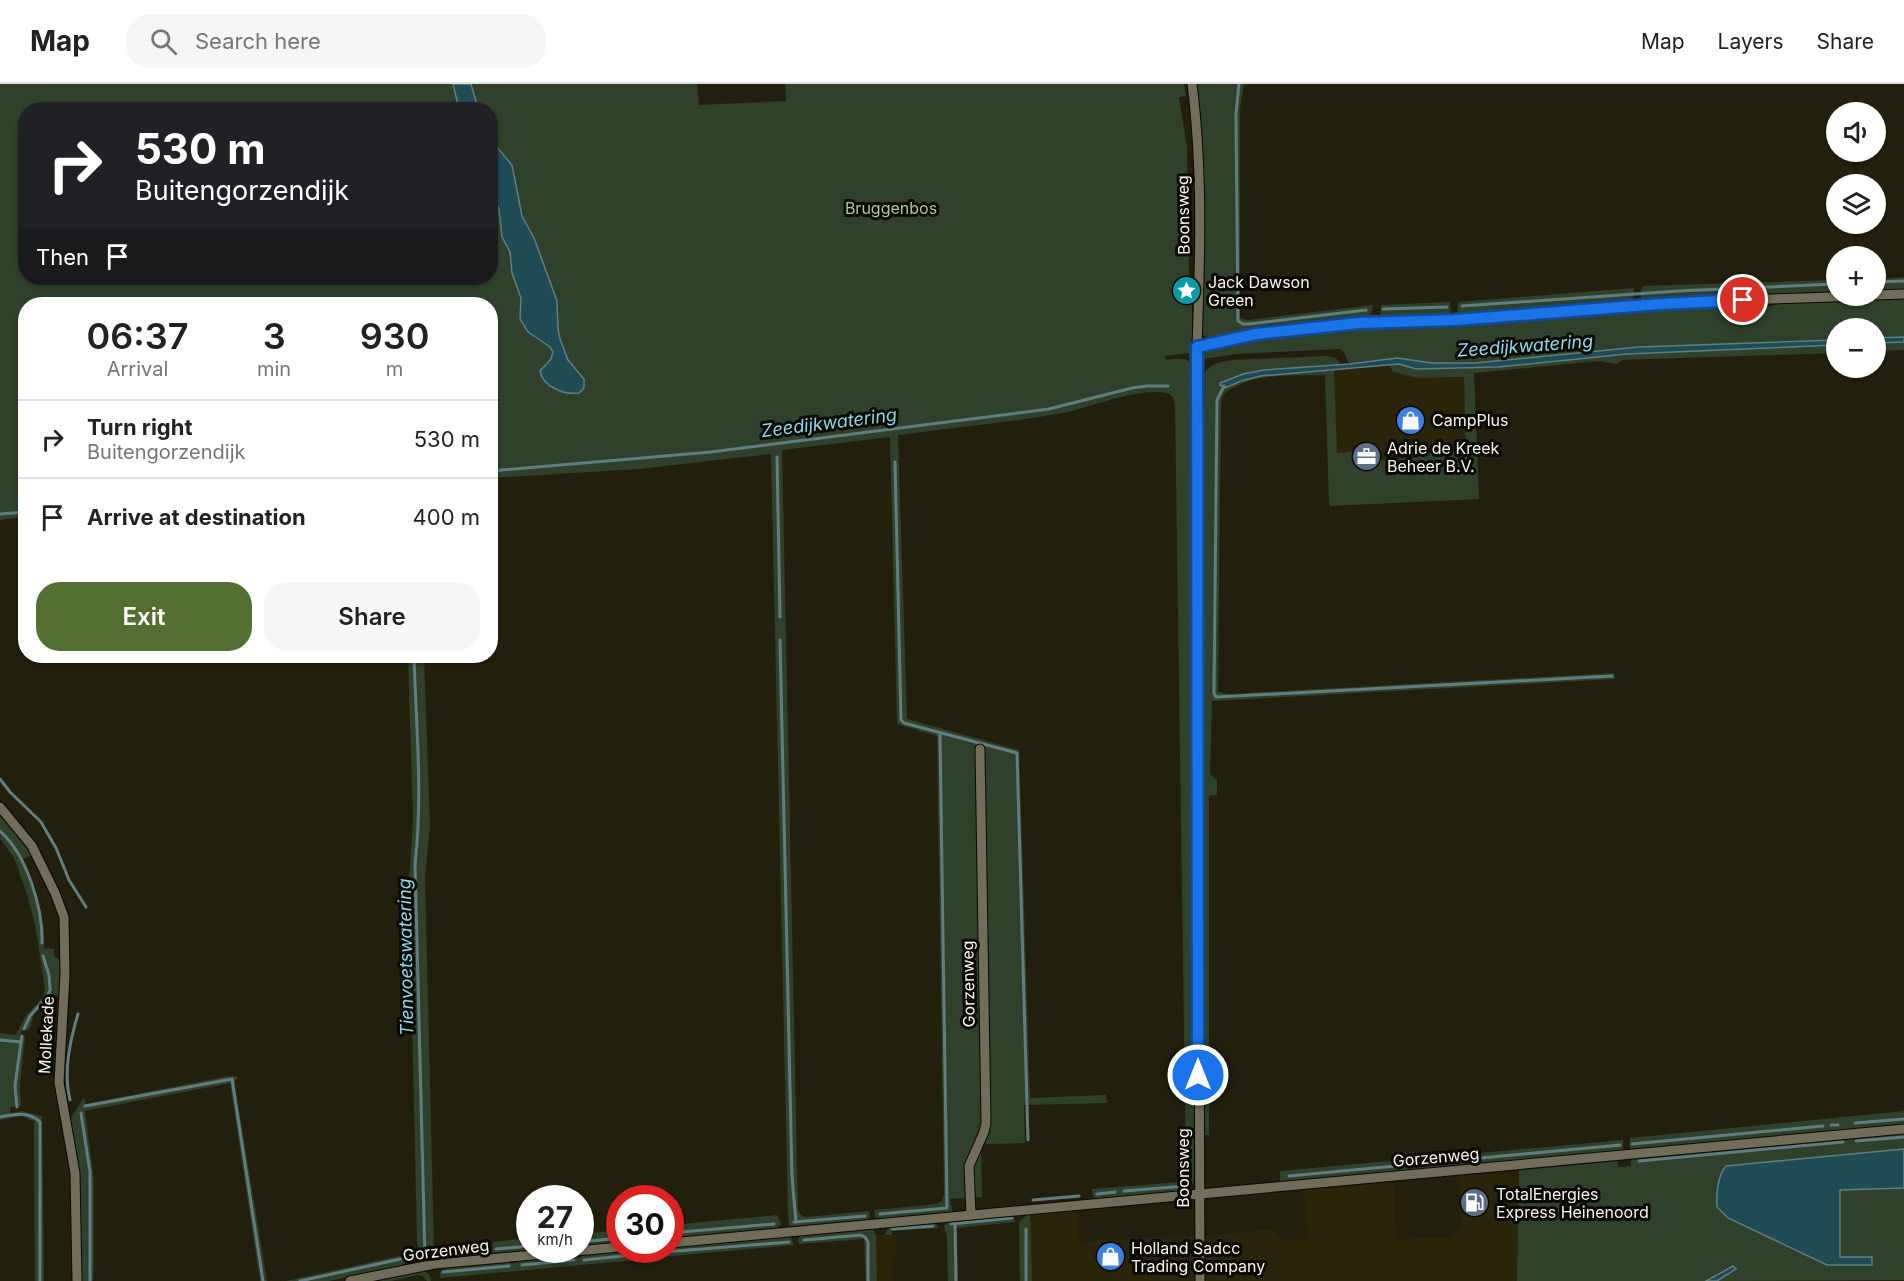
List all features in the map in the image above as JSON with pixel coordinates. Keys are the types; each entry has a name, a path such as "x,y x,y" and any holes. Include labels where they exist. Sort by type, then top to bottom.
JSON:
{"street":[{"name":"Boonsweg","path":"1192,84 1198,187 1198,1194 1200,1281"},
{"path":"1886,295 1904,294"},
{"path":"1197,347 1256,334 1359,323 1455,320 1707,301 1826,297"},
{"name":"Gorzenweg","path":"971,1215 969,1166 986,1123 980,750"},
{"name":"Mollekade","path":"0,807 32,846 55,893 64,918 65,975 58,1082 74,1166 77,1281"},
{"name":"Gorzenweg","path":"684,1242 1904,1129"},
{"name":"Gorzenweg","path":"350,1281 435,1264 606,1248"}],"shaded area":[{"path":"1400,364 1416,369 1474,367 1479,499 1329,506 1325,371"},
{"path":"1508,1173 1510,1177 1519,1177 1517,1281 1032,1281 1030,1214 1077,1210 1079,1243 1081,1244 1100,1240 1215,1235 1265,1230 1275,1230 1276,1237 1281,1236 1281,1241 1286,1241 1308,1238 1304,1190 1394,1182 1396,1239 1449,1238 1461,1227 1460,1182 1456,1176"},
{"path":"895,1234 897,1257 892,1258 893,1281 877,1281 876,1236"}],"green space":[{"name":"Bruggenbos","path":"0,84 453,84 457,102 18,102 18,285 498,285 498,207 504,242 510,252 512,273 521,298 520,319 523,326 535,338 552,349 553,354 548,363 558,390 569,391 580,373 568,360 560,339 557,301 534,238 522,216 512,166 498,148 498,102 476,102 471,84 697,84 699,105 786,101 785,84 1184,84 1186,96 1179,97 1187,147 1192,353 1165,356 1166,360 1183,359 1190,362 1194,378 1194,1180 1191,1187 1186,1191 1098,1199 1093,1196 1092,1189 1180,1182 1185,1180 1186,1171 1175,406 1170,394 1158,392 1130,395 1058,414 898,435 907,719 1019,750 1030,1098 1106,1095 1107,1103 1024,1105 1025,1143 981,1144 982,1197 950,1199 953,1213 878,1219 875,1217 874,1210 937,1204 942,1201 944,1194 937,736 897,724 890,437 782,450 798,1210 806,1217 869,1211 870,1217 867,1220 792,1227 789,1225 788,1214 771,454 639,469 498,478 498,297 18,297 18,518 0,520"},
{"path":"1197,84 1244,84 1240,108 1240,318 1248,320 1373,305 1370,319 1214,339 1203,335 1201,141"},
{"path":"1904,277 1904,291 1886,292 1886,278"},
{"path":"1826,280 1826,293 1648,300 1641,298 1643,286"},
{"path":"1634,288 1634,296 1628,302 1466,316 1458,313 1458,302"},
{"path":"1904,297 1904,337 1886,338 1886,318 1826,318 1826,340 1639,347 1499,362 1432,363 1397,358 1349,364 1344,352 1340,349 1201,358 1211,348 1253,339 1343,328 1740,304 1755,310 1790,301 1826,300 1826,306 1886,306 1886,298"},
{"path":"1450,302 1451,312 1439,318 1380,319 1381,305"},
{"path":"1904,342 1904,350 1886,351 1886,343"},
{"path":"1826,345 1826,353 1623,360 1616,364 1598,361 1474,373 1479,499 1329,506 1325,375 1258,379 1245,382 1223,395 1221,404 1218,692 1229,694 1614,673 1615,679 1212,701 1210,774 1217,780 1217,795 1209,796 1209,1135 1203,1135 1203,376 1205,372 1215,364 1233,360 1326,356 1336,358 1340,364 1251,372 1221,383 1225,388 1264,376 1334,370 1337,453 1353,452 1376,460 1418,458 1418,453 1466,451 1464,377 1417,378 1393,372 1389,365 1400,364 1416,369 1498,367 1627,354"},
{"path":"408,663 424,663 430,825 425,878 434,1247 484,1242 483,1253 477,1256 425,1261 420,1257 417,1242 409,880 413,820"},
{"path":"0,810 33,855 23,859 42,913 40,914 44,930 44,948 54,949 54,956 61,961 61,995 51,996 34,1014 29,1030 22,1030 20,1035 25,1037 20,1086 21,1106 11,1107 10,1113 22,1111 42,1116 44,1281 35,1281 34,1121 22,1116 0,1120 0,1033 16,1035 25,1017 42,998 45,990 36,929 28,897 14,858 0,838"},
{"path":"229,1076 238,1077 235,1086 267,1281 260,1281 230,1083 85,1111 94,1180 94,1267 93,1281 80,1281 69,1121 84,1097 86,1104"},
{"path":"1904,1111 1904,1125 1630,1150 1630,1138"},
{"path":"1904,1132 1904,1149 1726,1166 1728,1218 1827,1265 1872,1264 1872,1257 1840,1257 1840,1190 1904,1188 1904,1280 1717,1281 1736,1269 1729,1267 1706,1281 1517,1281 1519,1167 1618,1158 1618,1167 1631,1166 1631,1158"},
{"path":"1623,1140 1623,1151 1280,1182 1280,1171"},
{"path":"1030,1214 1032,1281 1020,1281 1019,1222"},
{"path":"777,1215 781,1224 776,1229 684,1238 684,1224"},
{"path":"1013,1216 1016,1222 957,1228 958,1281 948,1281 947,1237 944,1227 947,1222"},
{"path":"935,1222 939,1228 892,1231 892,1235 885,1235 887,1229 892,1226"},
{"path":"872,1228 876,1236 877,1281 866,1281 864,1239 799,1244 798,1239 801,1235"},
{"path":"606,1231 606,1244 594,1246 594,1233"},
{"path":"790,1236 794,1245 684,1255 684,1245"},
{"path":"516,1239 516,1252 492,1253 493,1242"},
{"path":"606,1253 606,1263 440,1278 440,1272 446,1268 510,1261 511,1264 594,1263 594,1254"},
{"path":"408,1254 407,1262 401,1266 329,1281 286,1281"},
{"path":"423,1271 429,1274 431,1281 417,1275 391,1281 367,1281"}],"water":[{"path":"453,84 471,84 476,102 457,102"},
{"path":"498,148 512,165 522,216 534,238 557,301 560,339 568,360 584,379 584,388 579,393 567,393 555,389 542,377 540,371 551,359 553,352 550,347 528,332 520,319 521,298 512,273 510,252 502,237"},
{"path":"1904,337 1904,342 1886,343 1886,338"},
{"path":"1826,340 1826,345 1627,354 1498,367 1416,369 1399,364 1261,376 1225,388 1220,385 1220,383 1243,374 1264,370 1397,358 1432,363 1475,363 1639,347"},
{"path":"1904,1149 1904,1188 1840,1190 1840,1257 1872,1257 1872,1265 1827,1265 1728,1218 1717,1207 1718,1185 1726,1166"},
{"path":"1733,1266 1736,1269 1717,1281 1706,1281"}],"waterway":[{"path":"1239,84 1236,114 1238,321 1249,324 1366,310"},
{"path":"1886,282 1904,281"},
{"path":"1462,306 1678,291 1826,284"},
{"path":"1383,309 1447,307"},
{"name":"Zeedijkwatering","path":"498,470 711,452 1049,409 1132,388 1168,386"},
{"path":"1224,386 1217,400 1214,693 1216,697 1612,676"},
{"path":"777,457 780,617"},
{"path":"895,462 901,720 904,723 1017,753 1028,1140"},
{"name":"Zeedijkwatering","path":"0,514 18,513"},
{"path":"780,640 792,1177 796,1222"},
{"name":"Tienvoetswatering","path":"414,663 419,786 415,864 425,1258"},
{"path":"880,1214 947,1208 940,733"},
{"path":"0,779 41,822 56,848 69,880 86,907"},
{"path":"0,831 10,841 32,883 40,914 42,943"},
{"path":"24,1029 30,1016 47,997 50,990 49,975 43,956"},
{"path":"70,1100 67,1068 78,1014"},
{"path":"0,1040 21,1042 22,1036"},
{"path":"17,1107 15,1086 21,1042"},
{"path":"85,1106 232,1079 263,1281"},
{"path":"81,1113 90,1172 90,1281"},
{"path":"0,1117 26,1115 40,1122 40,1281"},
{"path":"1855,1123 1904,1119"},
{"path":"1831,1125 1838,1125"},
{"path":"1632,1144 1823,1126"},
{"path":"1856,1141 1904,1137"},
{"path":"1639,1161 1843,1142"},
{"path":"1289,1176 1620,1145"},
{"path":"1124,1191 1186,1186"},
{"path":"1097,1194 1115,1192"},
{"path":"1033,1200 1079,1196"},
{"path":"794,1222 865,1216"},
{"path":"951,1224 1012,1218"},
{"path":"684,1232 774,1224"},
{"path":"955,1224 956,1281"},
{"path":"892,1229 933,1226"},
{"path":"1026,1229 1026,1281"},
{"path":"804,1240 861,1235 865,1237 868,1242 868,1281"},
{"path":"594,1241 606,1239"},
{"path":"684,1250 789,1242"},
{"path":"496,1249 516,1247"},
{"path":"421,1255 480,1251"},
{"path":"300,1281 405,1258"},
{"path":"594,1259 606,1258"},
{"path":"522,1265 543,1263"},
{"path":"443,1272 509,1266"}],"place":[{"name":"Jack Dawson Green","path":"1187,291"},
{"name":"CampPlus","path":"1411,420"},
{"name":"Adrie de Kreek Beheer B.V.","path":"1366,457"},
{"name":"TotalEnergies Express Heinenoord","path":"1475,1203"},
{"name":"Holland Sadcc Trading Company","path":"1110,1257"}],"route":[{"path":"1198,1075 1197,347 1256,334 1359,323 1455,320 1743,300"}]}
